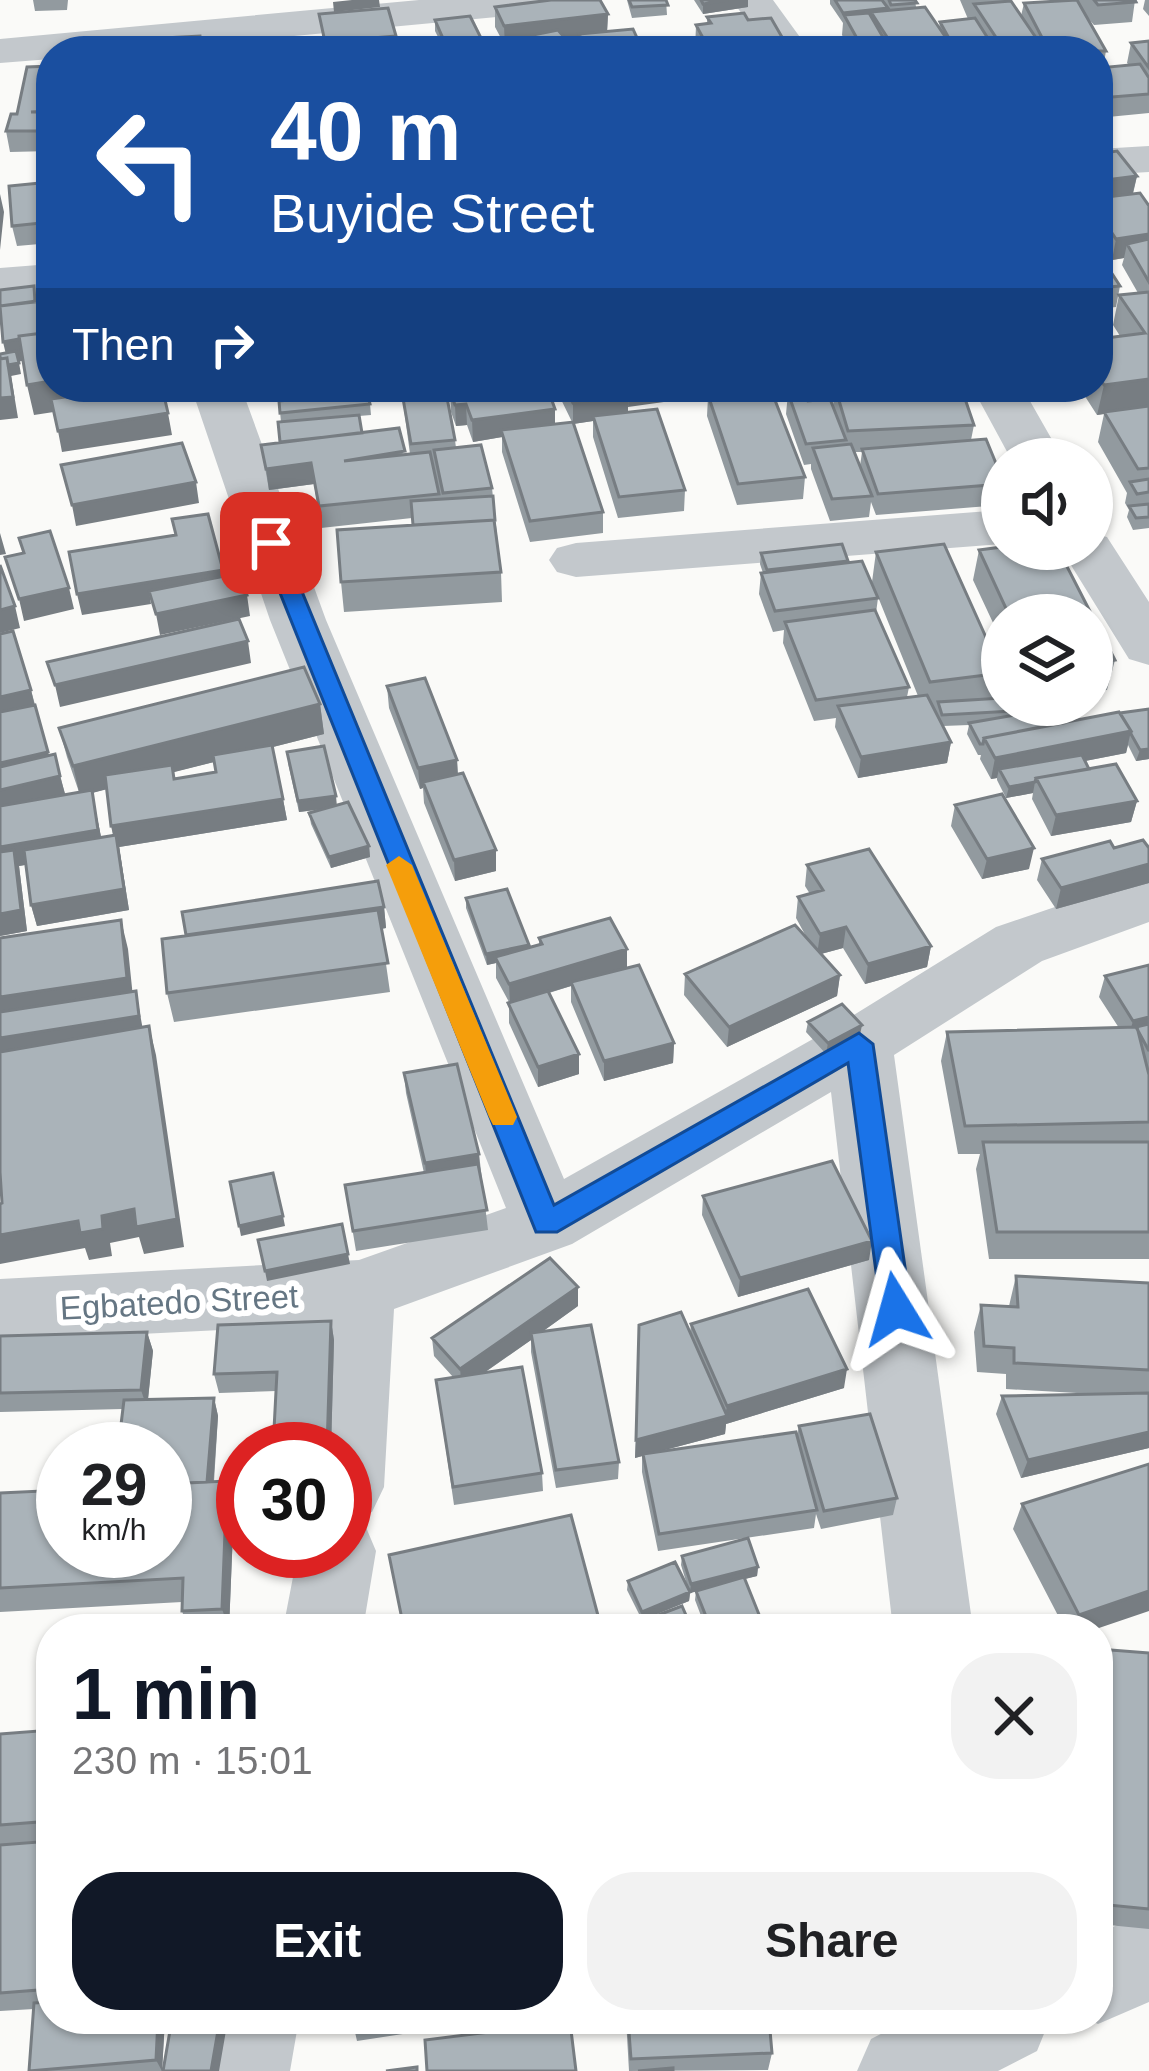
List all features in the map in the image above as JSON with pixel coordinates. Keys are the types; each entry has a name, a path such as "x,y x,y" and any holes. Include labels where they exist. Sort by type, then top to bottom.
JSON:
{"street":[{"path":"142,36 204,15 551,0"},
{"path":"752,0 778,36"},
{"path":"0,51 36,49"},
{"path":"1113,161 1149,159"},
{"path":"0,282 36,279"},
{"path":"221,402 298,620 547,1223"},
{"path":"1005,402 1025,438"},
{"path":"576,560 981,529"},
{"path":"1101,570 1149,646"},
{"name":"Egbatedo Street","path":"0,1310 246,1301 359,1291 547,1223 859,1044 1019,944 1149,898"},
{"path":"859,1044 931,1614"},
{"path":"350,1422 359,1291"},
{"path":"326,1614 332,1578"},
{"path":"1113,1972 1149,1956"},
{"path":"244,2071 251,2034"},
{"path":"903,2071 969,2034"}],"building":[{"path":"600,0 608,14 504,26 495,7"},
{"path":"629,0 666,0 668,5 632,7"},
{"path":"835,0 882,0 888,8 843,13"},
{"path":"889,0 915,0 917,3 891,5"},
{"path":"1077,0 1097,36 1041,36 1024,3"},
{"path":"1094,0 1135,0 1136,2 1098,5"},
{"path":"1011,1 1035,36 995,36 974,4"},
{"path":"925,7 945,36 886,36 871,12"},
{"path":"388,8 396,36 324,36 319,14"},
{"path":"744,13 748,20 771,18 781,36 702,36 696,25 711,23 707,17"},
{"path":"869,13 882,36 856,36 844,15"},
{"path":"470,16 480,36 442,36 435,20"},
{"path":"975,18 986,36 948,36 940,22"},
{"path":"633,29 636,36 580,36"},
{"path":"558,30 563,36 528,36"},
{"path":"1149,41 1149,68 1131,43"},
{"path":"1140,64 1149,78 1149,94 1113,97 1113,67"},
{"path":"27,67 36,67 36,112 31,112 36,112 36,131 6,131 11,114 17,114"},
{"path":"1117,151 1137,176 1113,179 1113,152"},
{"path":"36,183 36,224 12,226 9,186"},
{"path":"1140,193 1149,206 1149,234 1116,239 1113,196"},
{"path":"1149,239 1149,282 1127,244"},
{"path":"34,286 35,302 0,306 0,290"},
{"path":"1149,292 1149,379 1113,384 1113,337 1145,333 1119,295"},
{"path":"36,301 36,334 3,342 0,306"},
{"path":"36,334 36,384 27,385 19,336"},
{"path":"16,351 19,363 8,365 7,358 0,359 0,354"},
{"path":"7,358 13,397 0,398 0,359"},
{"path":"52,402 165,402 168,413 58,431"},
{"path":"279,402 370,404 280,413"},
{"path":"404,402 448,402 455,440 411,444"},
{"path":"454,402 552,402 555,409 472,420 466,404"},
{"path":"710,402 776,402 805,477 738,484"},
{"path":"791,402 831,402 846,440 806,444"},
{"path":"839,402 966,402 974,425 848,431"},
{"path":"1149,406 1149,468 1138,469 1104,412"},
{"path":"657,409 685,490 619,497 593,416"},
{"path":"359,415 362,433 280,442 278,422"},
{"path":"573,422 603,512 530,521 501,430"},
{"path":"399,428 405,451 344,461 430,452 439,494 319,506 311,463 266,469 261,445"},
{"path":"981,439 981,486 878,494 862,449"},
{"path":"182,443 196,482 72,505 61,465"},
{"path":"851,444 872,496 832,499 813,448"},
{"path":"481,445 492,488 443,493 434,450"},
{"path":"1149,479 1149,492 1137,494 1130,482"},
{"path":"493,496 495,520 413,525 411,501"},
{"path":"1149,504 1149,517 1136,518 1129,506"},
{"path":"208,514 223,570 77,594 69,552 176,535 172,519"},
{"path":"494,520 501,572 341,582 337,530"},
{"path":"50,531 69,588 19,599 5,557 24,553 19,538"},
{"path":"842,544 848,561 767,570 761,553"},
{"path":"944,544 981,626 981,676 930,682 876,552"},
{"path":"862,561 878,598 775,611 761,573"},
{"path":"0,565 15,606 0,610"},
{"path":"988,570 1069,570 1081,594 999,594"},
{"path":"240,573 247,595 156,614 149,591"},
{"path":"875,610 909,687 816,700 785,622"},
{"path":"239,619 248,641 55,685 47,662"},
{"path":"13,631 31,690 0,697 0,634"},
{"path":"304,667 320,704 73,766 59,728"},
{"path":"425,678 457,760 418,768 387,686"},
{"path":"927,695 951,742 861,757 838,706"},
{"path":"981,699 981,713 942,715 938,702"},
{"path":"35,705 48,752 0,763 0,712"},
{"path":"1149,709 1149,749 1140,750 1120,713"},
{"path":"1119,712 1131,731 995,758 984,738 1046,726 1113,726 1113,713"},
{"path":"969,723 1048,726 984,738 980,744"},
{"path":"272,745 283,799 111,826 105,775 172,765 174,779 216,772 213,755"},
{"path":"324,746 336,796 298,801 287,752"},
{"path":"55,754 60,776 0,790 0,767"},
{"path":"1082,755 1089,769 1009,787 999,769"},
{"path":"1116,764 1137,801 1056,815 1036,778"},
{"path":"463,773 496,850 454,860 423,782"},
{"path":"92,790 98,830 0,847 0,806"},
{"path":"1002,794 1034,848 987,859 955,805"},
{"path":"348,802 369,846 329,857 309,813"},
{"path":"116,835 124,889 31,905 24,850"},
{"path":"1143,840 1149,848 1149,864 1061,888 1042,859 1110,841 1114,848"},
{"path":"869,849 931,946 868,964 846,927 820,934 798,897 823,890 807,865"},
{"path":"14,850 21,910 0,914 0,852"},
{"path":"378,881 384,907 186,935 182,912"},
{"path":"507,889 529,945 486,954 466,898"},
{"path":"378,910 388,963 167,993 162,939"},
{"path":"610,918 627,949 509,984 495,957 542,944 539,938"},
{"path":"121,920 127,978 0,997 0,938"},
{"path":"795,925 840,975 729,1027 685,974"},
{"path":"639,965 674,1043 604,1061 571,982"},
{"path":"1149,965 1149,1017 1133,1021 1105,976"},
{"path":"136,991 139,1016 0,1038 0,1012"},
{"path":"548,991 579,1054 538,1067 508,1003"},
{"path":"842,1004 862,1025 828,1043 808,1022"},
{"path":"1149,1024 1149,1051 1136,1027"},
{"path":"149,1026 177,1219 136,1227 134,1209 102,1216 103,1229 80,1233 78,1221 0,1235 0,1052"},
{"path":"1137,1027 1149,1075 1149,1122 965,1126 947,1032"},
{"path":"457,1064 479,1154 425,1163 404,1073"},
{"path":"983,1142 1149,1142 1149,1232 997,1232"},
{"path":"832,1161 872,1241 740,1278 703,1196"},
{"path":"478,1164 487,1210 353,1231 345,1185"},
{"path":"273,1173 283,1216 239,1226 230,1182"},
{"path":"342,1224 348,1254 265,1271 258,1240"},
{"path":"550,1258 578,1287 460,1369 432,1338"},
{"path":"1016,1276 1149,1283 1149,1370 1014,1363 1014,1348 984,1346 981,1305 1018,1307"},
{"path":"808,1289 847,1369 727,1406 691,1324"},
{"path":"681,1312 727,1416 636,1440 639,1325"},
{"path":"331,1321 328,1422 274,1422 277,1372 214,1374 218,1325"},
{"path":"591,1325 619,1462 556,1470 531,1333"},
{"path":"147,1332 141,1390 0,1393 0,1336"},
{"path":"522,1367 542,1473 453,1487 436,1380"},
{"path":"1149,1393 1149,1432 1028,1460 1002,1396"},
{"path":"214,1398 207,1482 192,1483 192,1422 121,1422 124,1400"},
{"path":"870,1414 897,1498 824,1511 799,1426"},
{"path":"796,1432 817,1510 659,1534 643,1454"},
{"path":"1149,1464 1149,1591 1078,1614 1022,1504"},
{"path":"216,1482 216,1578 223,1578 222,1609 182,1611 183,1578 192,1578 192,1483"},
{"path":"36,1491 36,1578 183,1578 0,1588 0,1493"},
{"path":"571,1515 598,1614 401,1614 389,1555"},
{"path":"748,1538 758,1567 691,1584 682,1556"},
{"path":"675,1562 690,1592 642,1612 628,1581"},
{"path":"744,1577 759,1614 705,1614 696,1591"},
{"path":"682,1606 685,1614 661,1614"},
{"path":"1113,1650 1149,1653 1149,1909 1113,1905"},
{"path":"36,1731 36,1822 0,1825 0,1734"},
{"path":"36,1842 36,1990 0,1993 0,1845"},
{"path":"34,2003 36,2034 157,2034 156,2060 29,2071"},
{"path":"169,2034 217,2034 211,2071 163,2071"},
{"path":"473,2034 571,2034 576,2071 427,2071 425,2040"},
{"path":"629,2034 770,2034 772,2053 631,2059"}],"slow traffic":[{"path":"399,865 503,1117"}],"route":[{"path":"271,543 298,620 547,1223 859,1044 896,1309"}]}
